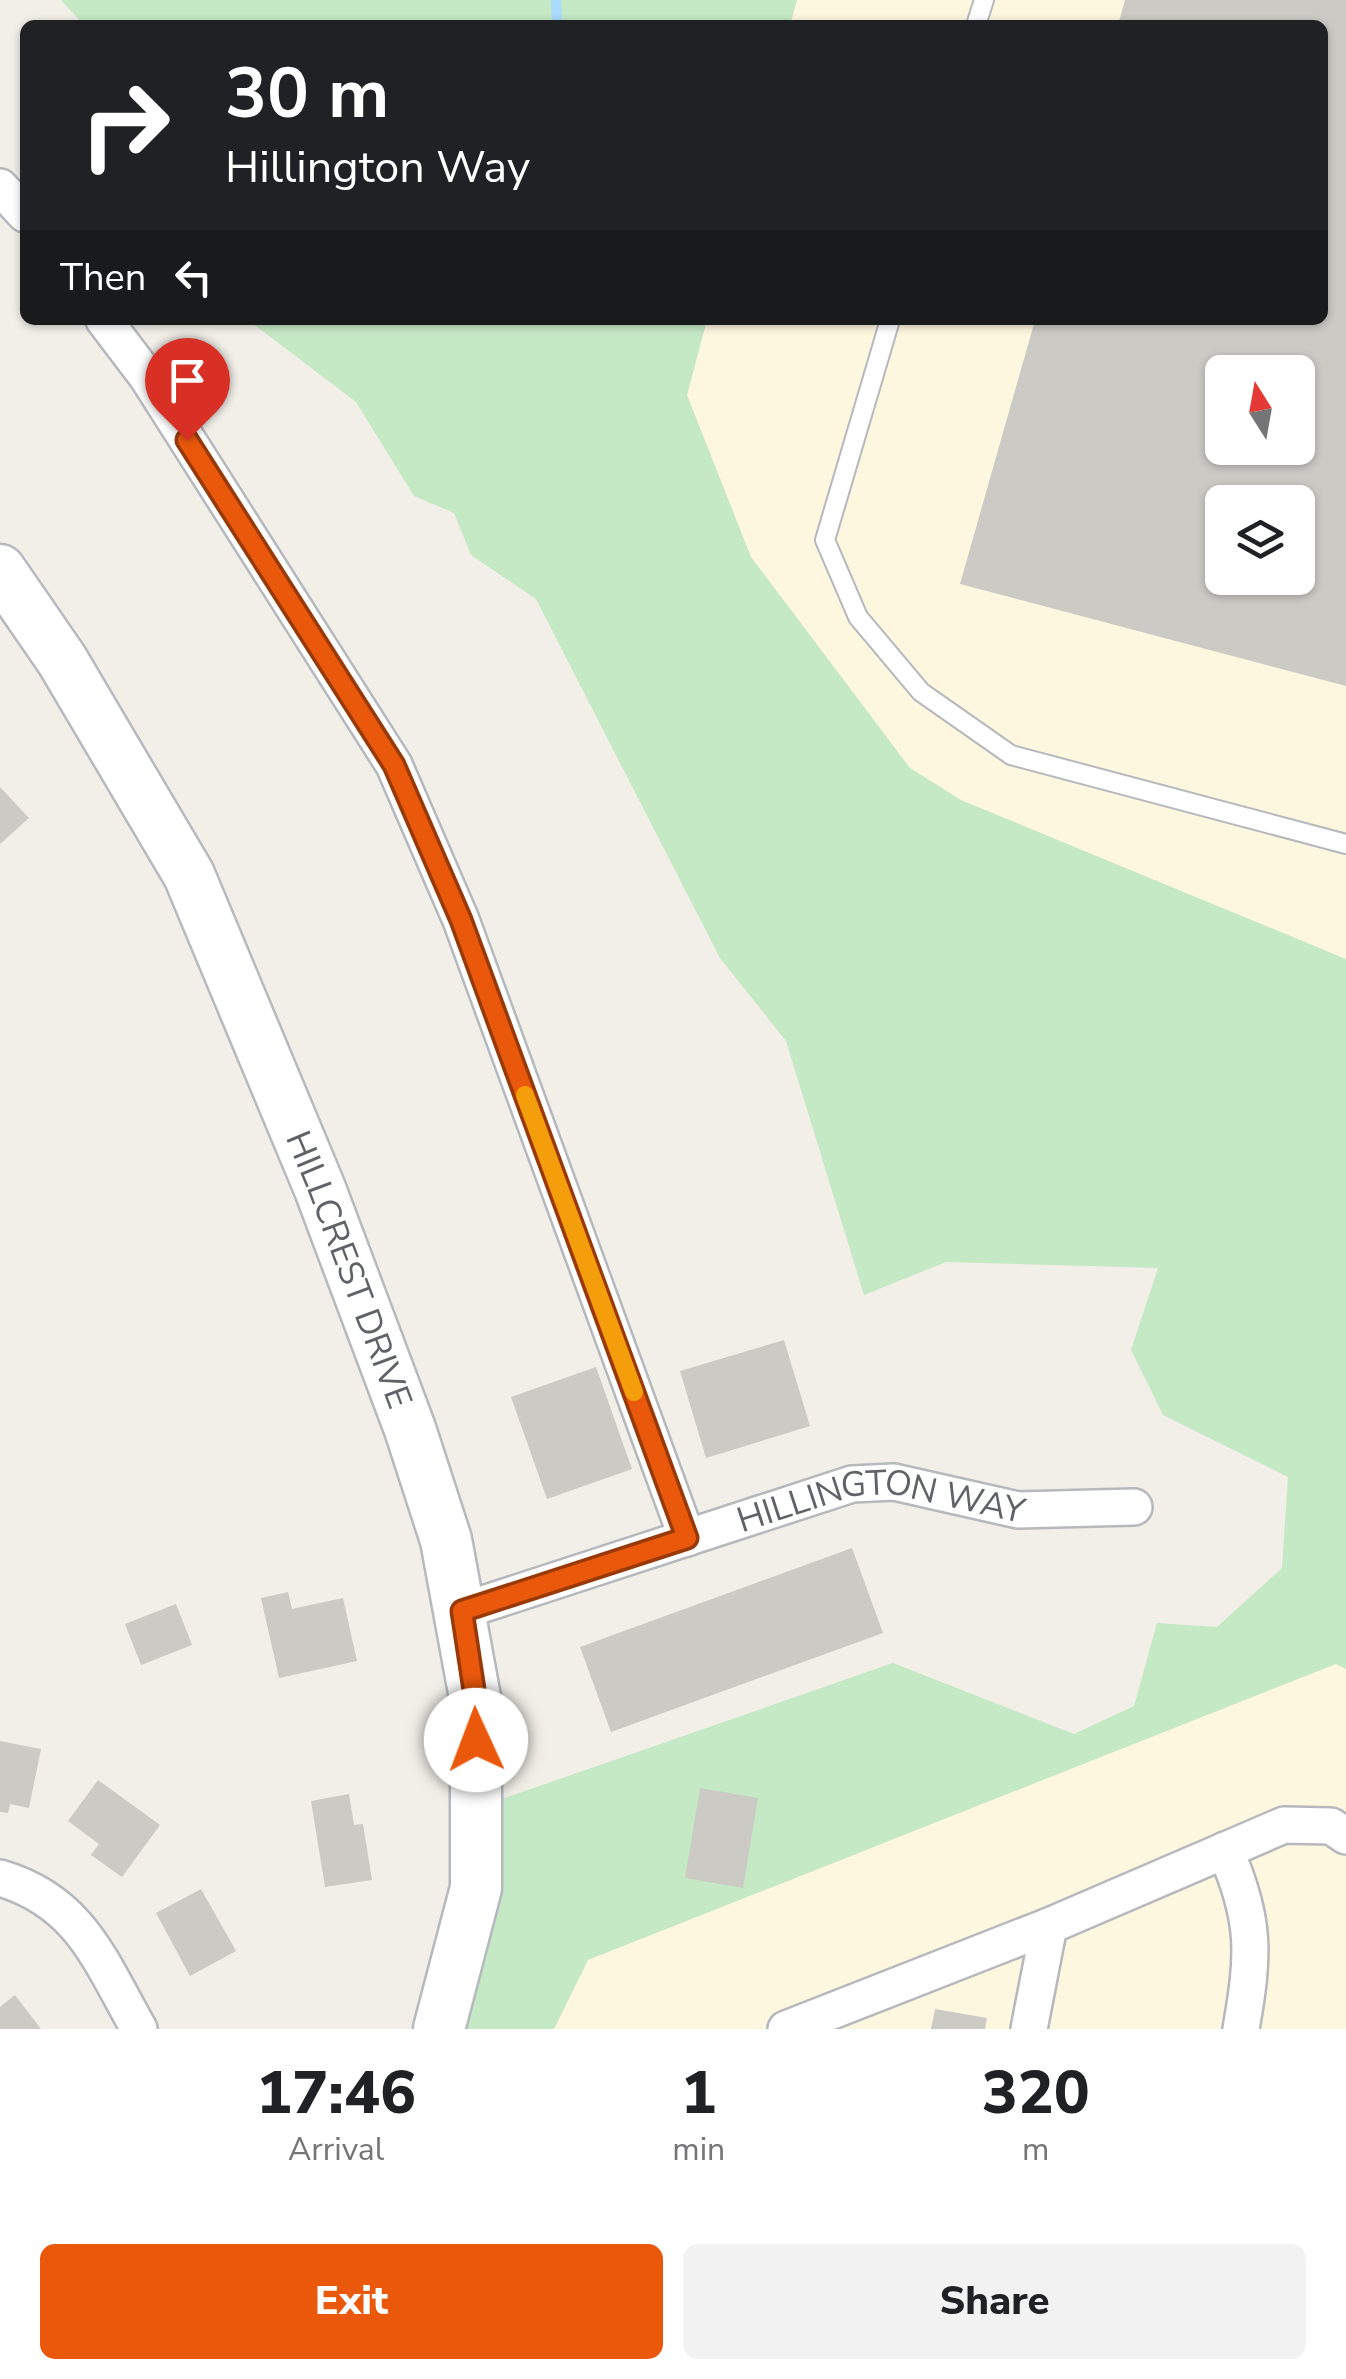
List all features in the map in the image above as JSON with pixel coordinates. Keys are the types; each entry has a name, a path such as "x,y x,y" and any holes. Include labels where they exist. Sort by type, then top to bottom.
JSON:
{"street":[{"path":"0,188 20,209"},
{"path":"108,325 148,378 394,765 461,920 687,1538"},
{"name":"HILLCREST DRIVE","path":"7,595 62,660 189,875 320,1189 410,1429 446,1540 476,1703 476,1888 439,2029"},
{"name":"HILLINGTON WAY","path":"462,1611 852,1484 894,1482 1018,1510 1134,1507"},
{"path":"786,2029 1048,1926 1284,1825 1331,1826 1346,1836"},
{"path":"1224,1850 1246,1896 1253,1962 1241,2029"},
{"path":"0,1878 36,1888 78,1924 139,2029"},
{"path":"1030,2029 1048,1926"},
{"path":"871,2029 878,1993"}],"lane":[{"path":"889,325 826,540 858,617 921,692 1011,756 1346,844"}],"shaded area":[{"path":"797,0 1346,0 1346,959 961,800 909,768 751,557 687,395 706,325 1328,325 1328,20 791,20"},
{"path":"1336,1664 1346,1669 1346,2029 554,2029 588,1960"}],"green space":[{"path":"61,0 797,0 791,20 79,20"},
{"path":"255,325 706,325 687,395 751,557 910,768 961,800 1346,959 1346,1669 1336,1664 588,1960 554,2029 455,2029 482,1806 893,1663 1074,1734 1134,1706 1157,1623 1217,1627 1282,1568 1288,1477 1163,1415 1131,1350 1158,1268 946,1262 864,1295 786,1041 720,958 536,599 471,555 454,513 414,496 356,402"}],"building":[{"path":"1125,0 1346,0 1346,686 960,584 1034,325 1328,325 1328,20 1119,20"},
{"path":"0,787 29,818 0,844"},
{"path":"784,1340 810,1426 706,1458 680,1371"},
{"path":"596,1367 632,1469 547,1499 511,1397"},
{"path":"852,1548 883,1633 611,1732 580,1647"},
{"path":"288,1592 292,1609 343,1598 357,1661 279,1678 261,1598"},
{"path":"176,1604 192,1645 141,1665 125,1624"},
{"path":"0,1741 41,1749 29,1808 10,1804 8,1813 0,1812"},
{"path":"98,1780 160,1825 122,1877 91,1855 99,1844 68,1821"},
{"path":"700,1788 758,1798 743,1888 685,1878"},
{"path":"349,1794 354,1825 363,1824 372,1880 325,1887 311,1801"},
{"path":"201,1889 236,1951 190,1976 156,1913"},
{"path":"15,1995 41,2029 0,2029 0,2007"},
{"path":"935,2009 987,2018 985,2029 931,2029"}],"waterway":[{"path":"556,0 557,20"}],"slow traffic":[{"path":"525,1095 634,1392"}],"route":[{"path":"187,440 394,765 461,920 687,1538 462,1611 476,1703 476,1740"}]}
